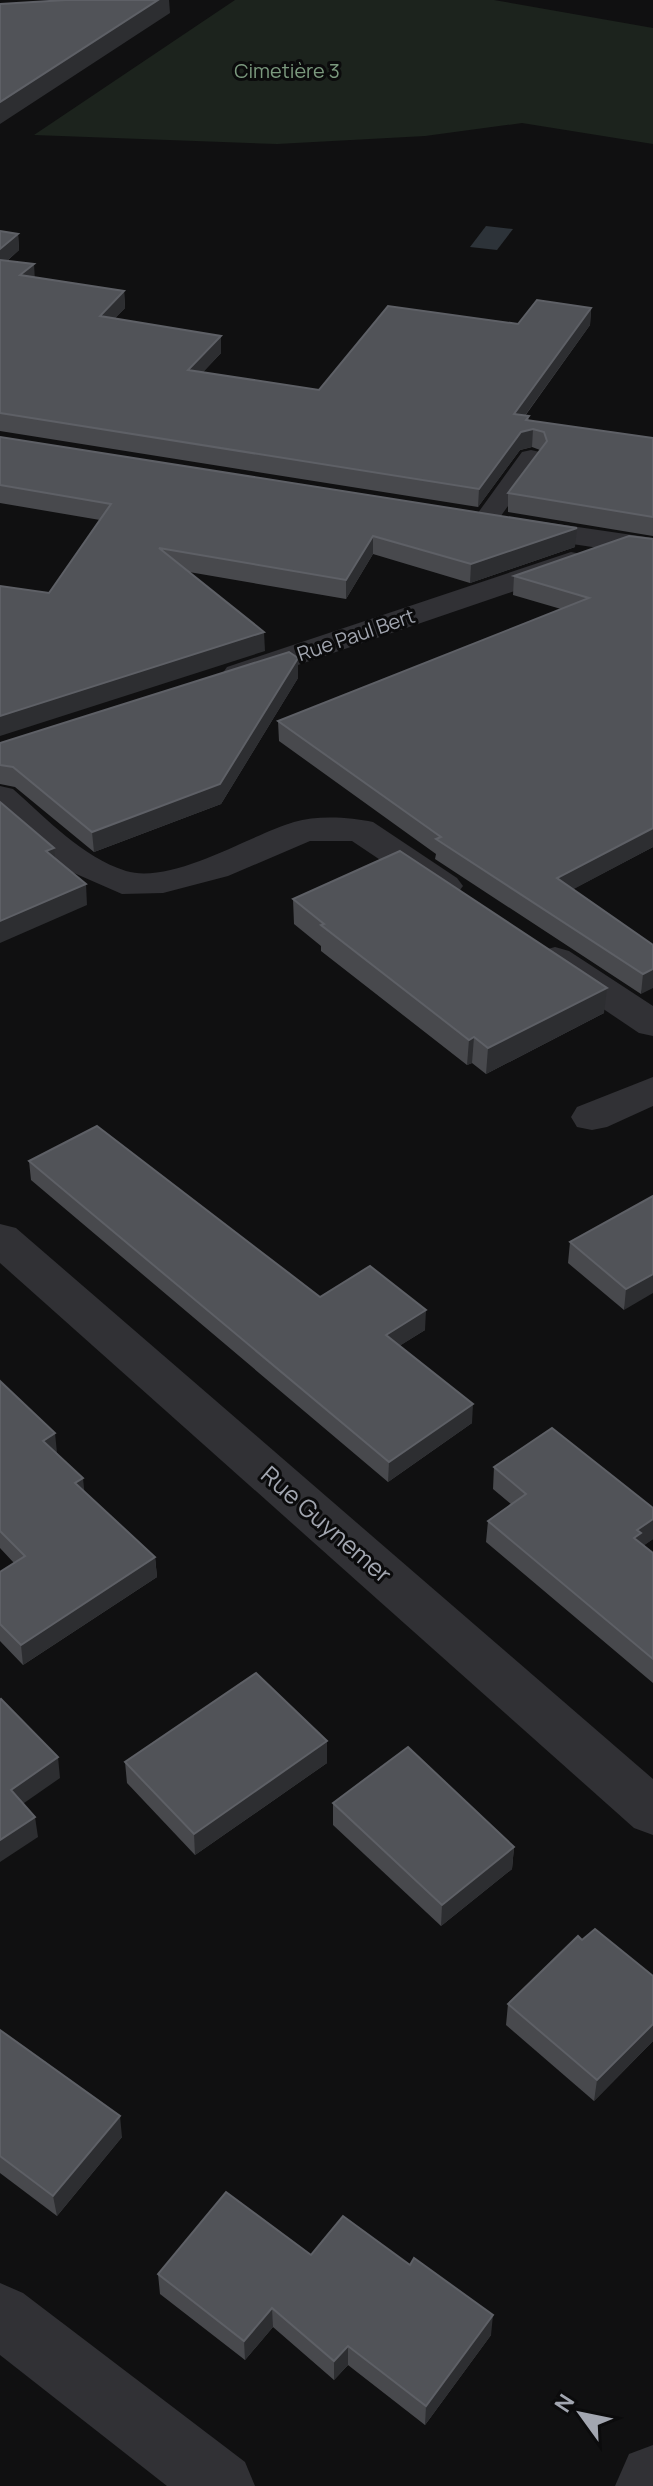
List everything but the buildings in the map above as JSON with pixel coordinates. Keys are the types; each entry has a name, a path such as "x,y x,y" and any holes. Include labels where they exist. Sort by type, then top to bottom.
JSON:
{"street":[{"path":"453,517 653,547"},
{"name":"Rue Paul Bert","path":"216,682 619,544"},
{"path":"0,797 71,858 122,883 163,882 215,868 305,830 360,830 474,906"},
{"path":"525,940 653,1024"},
{"path":"592,1117 653,1090"},
{"name":"Rue Guynemer","path":"0,1239 653,1812"},
{"path":"0,2315 221,2486"},
{"path":"649,2486 653,2478"}],"lane":[{"path":"484,522 531,457"}],"green space":[{"name":"Cimetière 3","path":"235,0 494,0 653,28 653,144 522,123 425,136 277,144 34,135"}],"shaded area":[{"path":"486,226 513,229 497,250 470,247"}]}
